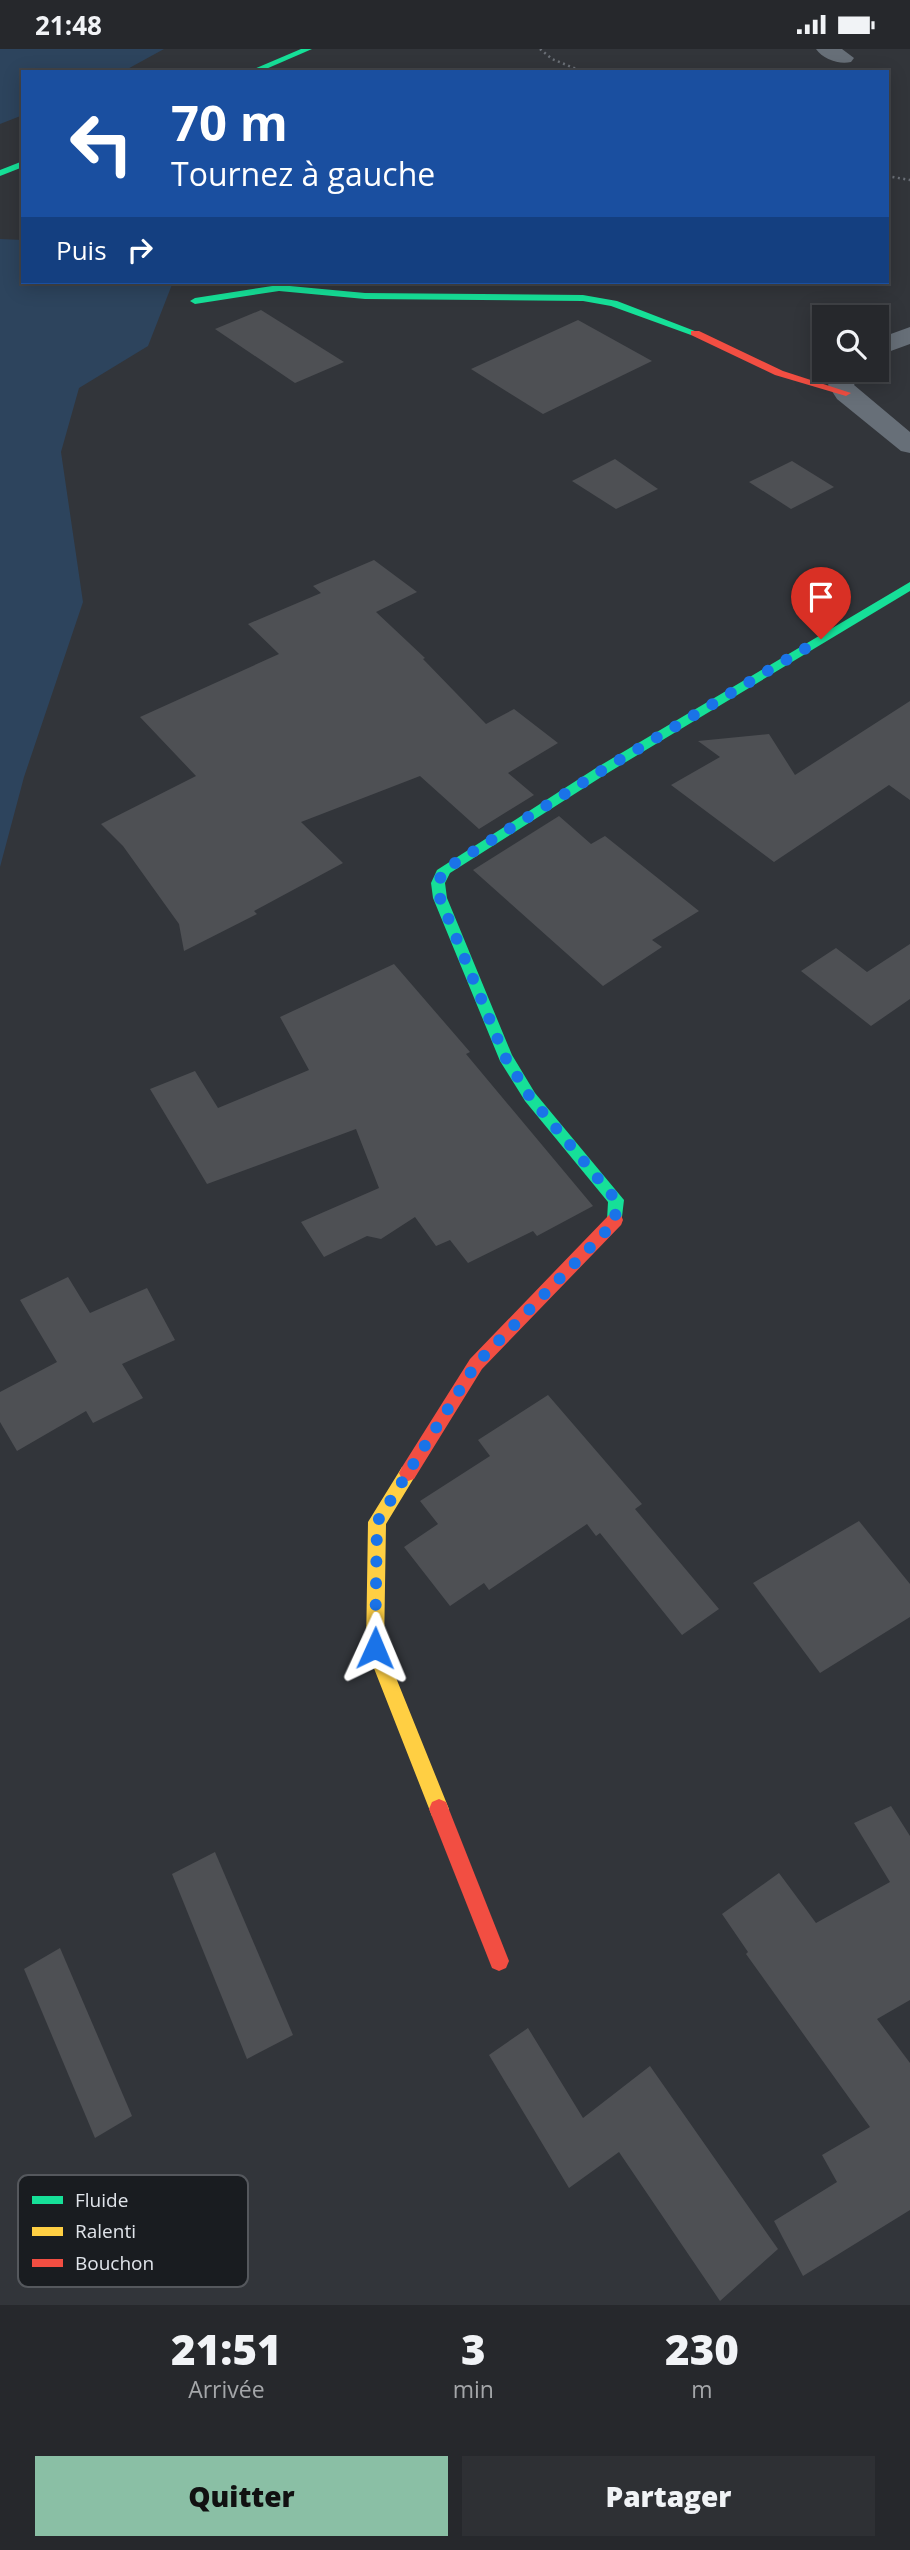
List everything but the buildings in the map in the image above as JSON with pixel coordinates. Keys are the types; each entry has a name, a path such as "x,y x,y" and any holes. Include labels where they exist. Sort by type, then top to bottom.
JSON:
{"main road":[{"path":"256,70 306,49"},
{"path":"0,173 21,165"},
{"path":"195,301 278,285 365,296 583,298 613,303 682,327 779,373 812,377"},
{"path":"499,1961 375,1648 377,1522 476,1364 615,1222 616,1200 530,1097 505,1057 440,898 438,883 444,870 601,771 910,586"}],"street":[{"path":"889,343 910,335"},
{"path":"849,382 910,445"}],"path":[{"path":"540,49 552,59 579,70"},
{"path":"889,177 910,180"}],"shaded area":[{"path":"0,49 164,49 126,70 21,70 21,116 0,124"},
{"path":"0,239 21,240 21,284 172,284 148,346 79,388 61,452 83,602 24,777 0,867"}],"traffic: fast":[{"path":"256,70 308,49"},
{"path":"0,173 21,165"},
{"path":"195,301 279,288 365,296 583,298 613,303 695,333"},
{"path":"615,1220 616,1200 530,1097 505,1057 440,898 438,883 444,870 601,771 910,586"}],"traffic: slow":[{"path":"408,1473 377,1522 375,1648 439,1809"}],"traffic: jam":[{"path":"695,333 779,373 846,393"},
{"path":"408,1473 476,1364 615,1220"},
{"path":"439,1809 499,1961"}],"route":[{"path":"375,1648 377,1522 476,1364 615,1222 616,1200 530,1097 505,1057 440,898 438,883 444,870 601,771 821,639"}]}
